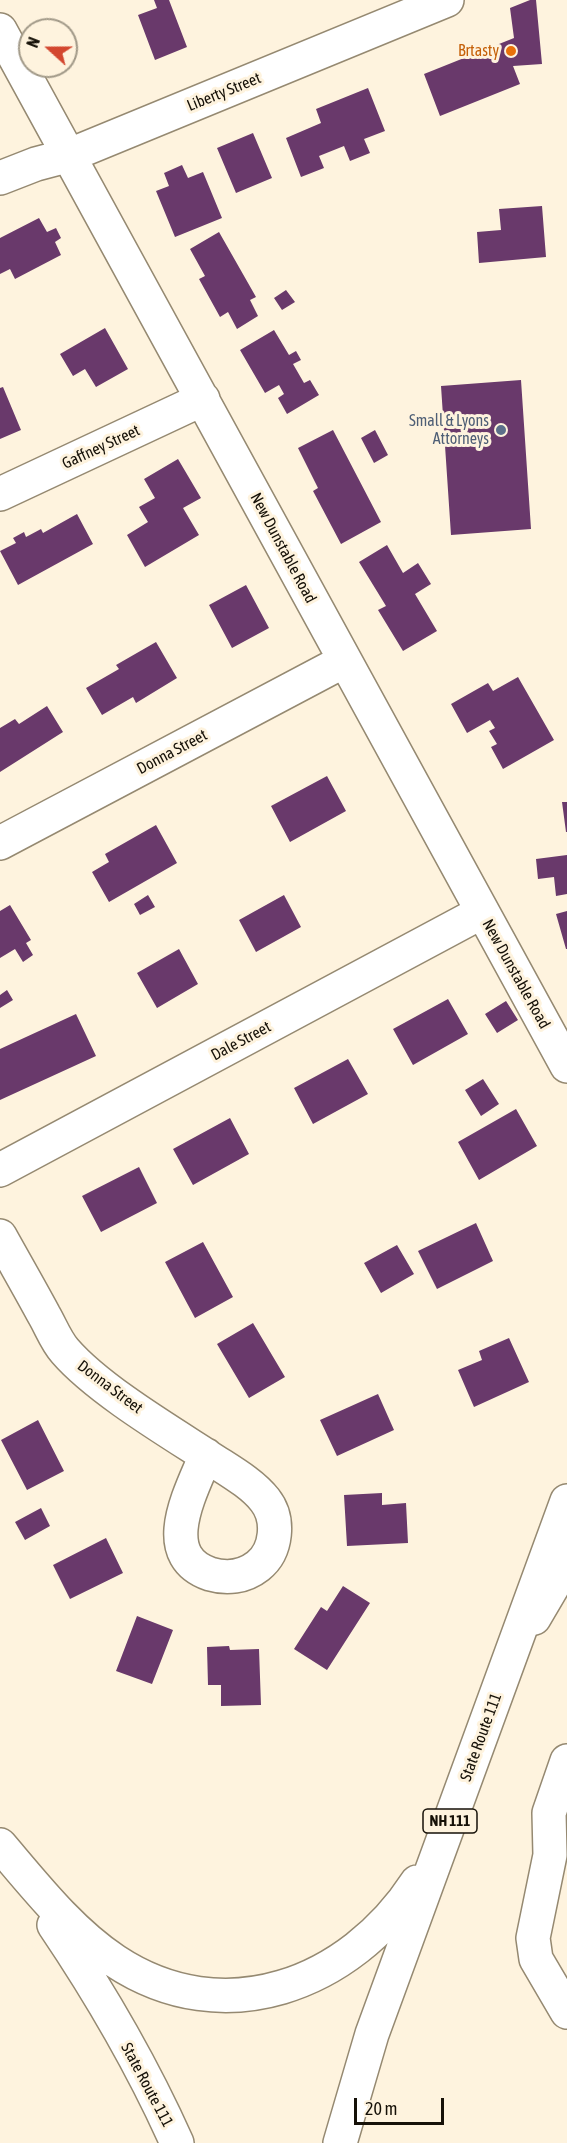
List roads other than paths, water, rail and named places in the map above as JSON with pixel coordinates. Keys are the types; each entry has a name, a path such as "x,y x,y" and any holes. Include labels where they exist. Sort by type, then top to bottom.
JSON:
{"street":[{"name":"Liberty Street","path":"0,178 36,164 70,155 447,0"},
{"name":"New Dunstable Road","path":"0,30 567,1066"},
{"name":"Gaffney Street","path":"0,494 203,399"},
{"name":"Donna Street","path":"0,843 344,662"},
{"name":"Dale Street","path":"0,1170 482,912"},
{"name":"Donna Street","path":"0,1236 63,1349 85,1371 206,1455"},
{"name":"State Route 111","path":"340,2143 372,2034 567,1502"},
{"path":"496,1695 537,1611 567,1562"},
{"path":"567,1761 549,1813 550,1854 533,1938 536,1959 567,2012"},
{"path":"0,1846 68,1921 114,1960 137,1973 172,1987 206,1994 232,1996 260,1994 290,1986 320,1973 358,1948 405,1900 447,1829"},
{"name":"State Route 111","path":"0,1846 85,1972 148,2083 177,2143"}],"place":[{"name":"Brtasty","path":"511,51"},
{"name":"Small & Lyons Attorneys","path":"501,430"}]}
